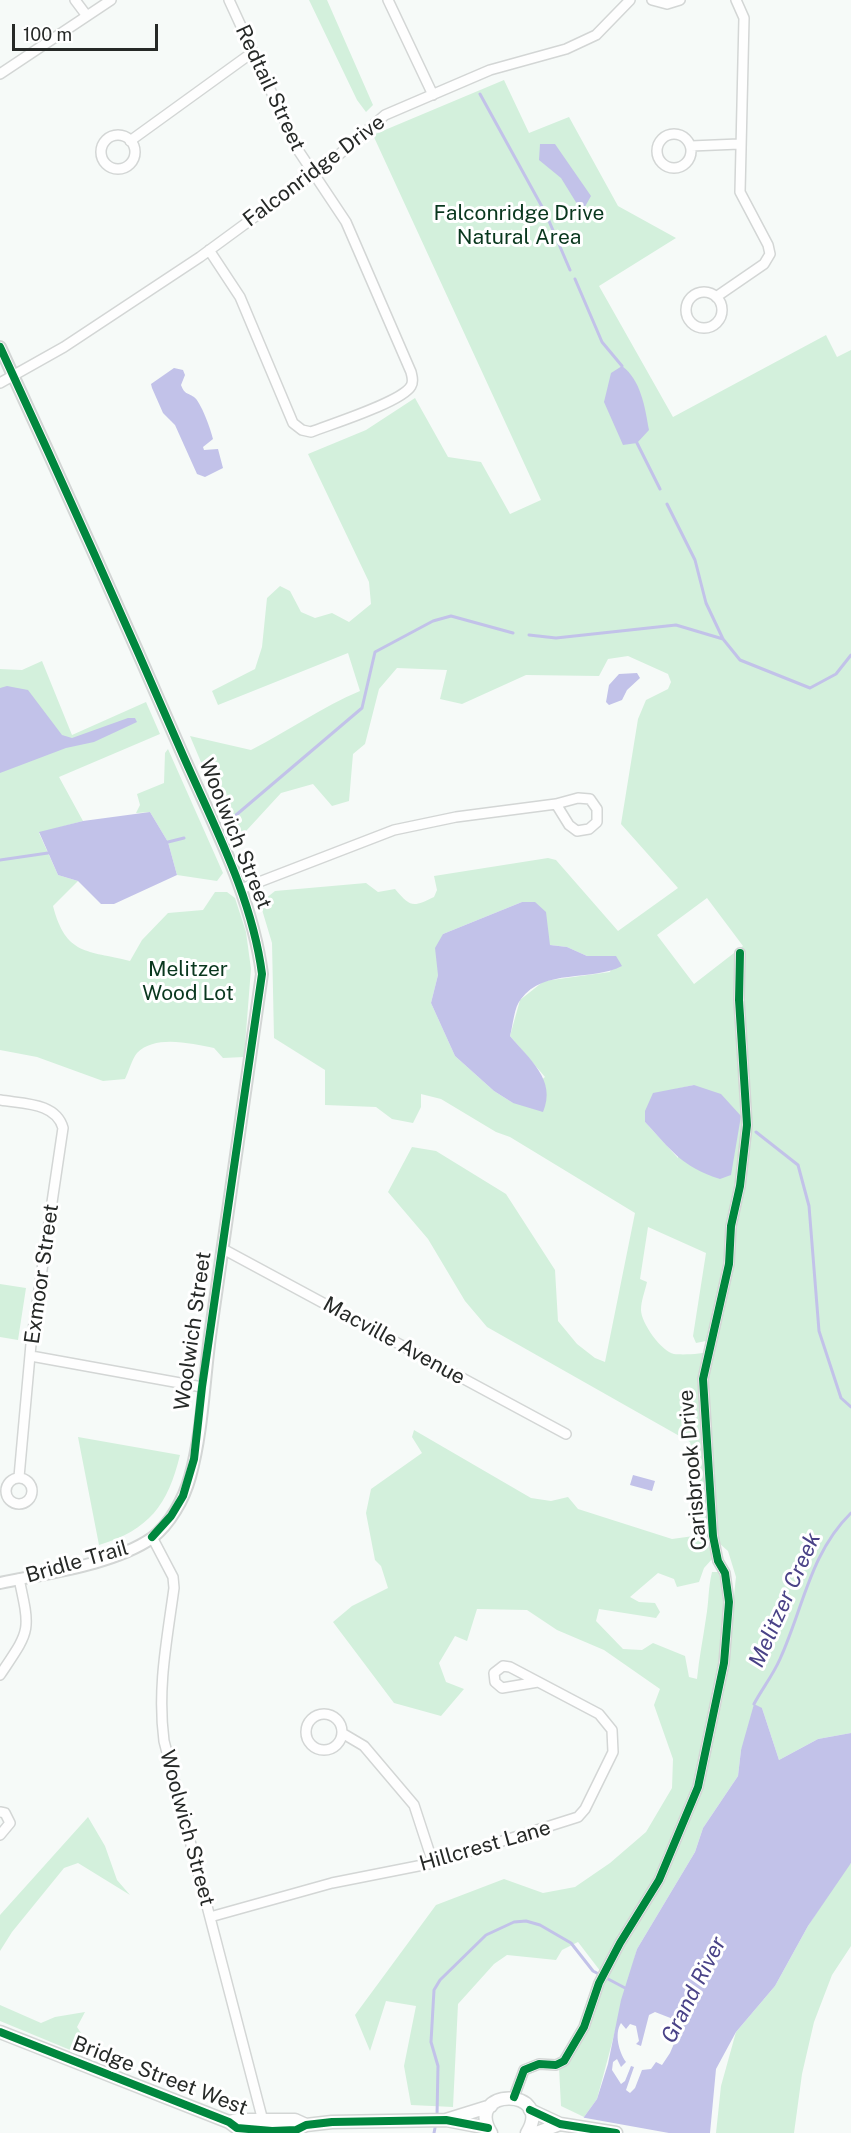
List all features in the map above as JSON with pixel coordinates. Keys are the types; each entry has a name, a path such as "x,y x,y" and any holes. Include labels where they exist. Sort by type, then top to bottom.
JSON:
{"main road":[{"name":"Bridge Street West","path":"0,2032 229,2122 237,2128 272,2132 296,2130 306,2125 446,2120 490,2130"},
{"name":"Bridge Street West","path":"446,2120 491,2106 501,2098 514,2097"},
{"path":"514,2097 524,2102 530,2110 560,2124 616,2133"},
{"path":"490,2130 487,2117 491,2106"},
{"path":"530,2110 531,2121 527,2133 536,2133 560,2124"},
{"name":"Bridge Street West","path":"229,2122 296,2120 306,2125"}],"street":[{"path":"75,0 87,16"},
{"path":"0,74 111,0"},
{"name":"Redtail Street","path":"209,250 238,295 293,423 302,430 311,432 375,408 410,388 413,380 411,372 345,222 298,150 229,0"},
{"path":"388,0 433,95"},
{"name":"Falconridge Drive","path":"0,383 64,347 209,250 314,174 385,115 490,70 566,49 596,35 630,0"},
{"path":"652,0 667,4 680,0"},
{"path":"716,297 764,264 770,254 768,245 740,192 739,144 744,18 736,0"},
{"path":"130,141 253,52"},
{"path":"691,146 739,144"},
{"path":"706,292 716,297 722,313 716,324 705,329 689,321 685,309 694,294 706,292"},
{"name":"Woolwich Street","path":"0,347 241,890 258,939 262,974 202,1387 194,1459 189,1479 171,1516 152,1537 173,1577 174,1588 160,1688 164,1741 262,2121"},
{"path":"241,890 394,830 456,817 556,804 578,798 590,799 597,809 597,822 589,829 577,831 569,825 556,804"},
{"name":"Carisbrook Drive","path":"514,2097 524,2070 539,2064 556,2065 564,2061 584,2027 599,1983 659,1880 695,1795 724,1664 729,1602 725,1573 718,1561 713,1536 703,1379 729,1264 731,1226 740,1186 747,1125 739,1000 740,953"},
{"name":"Exmoor Street","path":"0,1100 45,1107 55,1112 63,1128 31,1356 202,1387"},
{"name":"Macville Avenue","path":"223,1249 566,1434"},
{"path":"19,1477 31,1356"},
{"name":"Bridle Trail","path":"0,1583 99,1561 152,1537"},
{"path":"0,1675 24,1638 28,1620 19,1579"},
{"name":"Hillcrest Lane","path":"210,1917 332,1883 433,1863 570,1821 585,1809 613,1752 612,1730 599,1714 538,1682"},
{"path":"342,1733 337,1745 320,1750 310,1744 305,1732 309,1721 325,1714 335,1718 342,1733 364,1746 414,1806 433,1863"},
{"path":"0,1812 5,1813 10,1823 0,1835"}],"green space":[{"path":"309,0 327,0 373,105 366,112 357,100"},
{"name":"Falconridge Drive Natural Area","path":"504,80 529,133 569,117 618,206 676,238 599,286 673,417 826,335 837,357 851,350 851,1733 818,1739 779,1760 762,1708 741,1750 738,1776 703,1828 695,1852 637,1949 597,2099 584,2117 561,2106 559,2068 567,2062 581,2041 618,1953 656,1895 700,1794 723,1697 736,1577 728,1551 704,1530 697,1514 696,1465 690,1442 487,1327 465,1301 428,1239 388,1192 412,1147 436,1151 506,1194 555,1270 558,1321 577,1344 595,1358 605,1362 635,1213 510,1137 496,1132 441,1099 421,1094 421,1107 413,1123 392,1119 376,1107 325,1105 325,1070 274,1038 272,943 260,903 275,891 366,883 378,892 395,889 409,903 417,904 434,897 437,890 434,876 548,858 556,860 618,931 678,888 621,824 638,719 646,700 668,689 671,682 668,674 628,656 608,659 599,676 526,675 462,704 440,699 447,670 397,668 379,689 365,744 353,754 349,801 332,806 313,784 281,793 235,843 190,736 251,750 332,704 360,691 348,653 218,705 212,691 255,669 262,647 267,598 280,586 290,591 301,612 315,618 332,613 349,622 371,604 369,582 308,454 366,430 415,398 448,457 481,462 510,514 541,500 373,135","holes":["707,898 743,946 694,984 657,935","522,902 550,945 567,947 587,956 616,956 610,972 544,981 520,1000 510,1036 545,1077 513,1103 494,1091 455,1056 431,1003 438,975 443,934","694,1085 678,1158 645,1122 676,1089","648,1227 706,1253 693,1336 696,1343 716,1339 712,1351 674,1354 658,1343 642,1316 642,1303 647,1282 640,1279"]},
{"name":"Melitzer Wood Lot","path":"42,661 72,735 146,702 160,734 59,777 83,821 39,833 58,875 78,881 53,906 64,934 80,948 130,961 142,940 168,913 203,910 215,892 227,892 235,898 246,932 251,969 244,1057 223,1058 214,1048 164,1042 145,1047 137,1053 125,1079 103,1081 37,1057 0,1050 0,669 22,670"},
{"path":"168,749 223,873 217,881 177,875 168,842 150,812 136,813 140,805 137,794 164,783 165,753"},
{"path":"0,1284 26,1288 18,1340 0,1337"},
{"path":"414,1430 531,1498 551,1501 568,1497 578,1509 672,1539 701,1535 708,1537 712,1546 713,1558 704,1568 699,1582 677,1587 674,1579 658,1573 630,1597 639,1602 655,1603 660,1612 656,1618 599,1609 596,1621 623,1649 642,1650 653,1643 685,1656 689,1677 697,1679 712,1572 719,1572 724,1607 720,1662 696,1782 652,1888 601,1972 578,1942 562,1950 556,1960 507,1955 494,1964 458,2004 453,2107 411,2105 404,2066 416,2006 386,2001 370,2051 355,2015 436,1905 504,1879 543,1893 575,1887 610,1863 646,1832 672,1788 673,1759 654,1705 660,1689 604,1650 557,1630 527,1610 477,1609 467,1641 455,1636 439,1663 446,1682 464,1689 441,1716 394,1703 333,1622 352,1606 388,1588 381,1566 375,1560 366,1513 371,1489 422,1453 412,1437"},
{"path":"78,1437 180,1455 169,1488 154,1513 131,1532 99,1545"},
{"path":"88,1817 105,1846 117,1880 130,1895 78,1863 64,1868 12,1932 0,1951 0,1915"},
{"path":"851,1863 851,1946 832,1975 814,2022 802,2074 794,2133 716,2133 721,2086 736,2032 775,1986 808,1926 845,1868"},
{"path":"0,2005 41,2023 55,2017 85,2012 77,2027 87,2042 80,2054 0,2021"}],"water":[{"path":"540,144 555,144 591,196 582,212 561,178 539,160"},
{"path":"622,366 638,386 649,430 637,443 623,445 604,402 611,373"},
{"path":"174,368 183,370 185,375 182,388 197,400 208,423 213,439 203,447 204,450 218,449 223,468 205,477 197,474 175,425 163,413 152,388 151,384"},
{"path":"637,673 640,678 627,690 622,700 609,705 606,702 609,685 619,674"},
{"path":"7,686 28,690 62,735 72,738 128,718 135,718 137,722 94,742 66,748 0,773 0,688"},
{"path":"150,812 168,842 177,875 114,904 101,904 78,881 58,875 39,832 83,821"},
{"path":"522,902 535,902 546,912 550,945 567,947 587,956 616,956 622,966 596,974 555,979 542,983 531,989 519,1002 510,1036 544,1080 546,1100 543,1112 513,1103 494,1091 455,1056 431,1003 438,975 435,948 443,934"},
{"path":"694,1085 721,1094 741,1116 731,1175 720,1179 696,1169 678,1157 645,1122 645,1111 653,1093"},
{"path":"633,1475 655,1481 652,1491 630,1485"},
{"name":"Grand River","path":"754,1704 762,1708 779,1760 818,1739 851,1733 851,1863 808,1926 775,1986 736,2032 716,2069 710,2133 576,2133 597,2099 608,2064 621,2000 637,1949 695,1852 703,1828 738,1776 741,1750","holes":["655,2012 673,2019 679,2032 670,2053 662,2065 656,2062 651,2069 642,2070 635,2088 630,2093 626,2090 634,2067 631,2066 625,2081 621,2084 612,2070 613,2062 617,2059 621,2067 626,2062 618,2043 621,2023 626,2029 630,2024 636,2026 639,2041 636,2044 641,2046 649,2015"]}],"pier":[{"path":"580,2117 669,2133 573,2133"}],"waterway":[{"path":"480,94 546,214 570,270"},
{"path":"575,279 602,342 622,366"},
{"path":"637,443 660,489"},
{"name":"Melitzer Creek","path":"667,504 695,560 706,603 723,639 740,660 810,688 836,674 851,655"},
{"name":"Melitzer Creek","path":"229,821 362,708 375,652 433,621 451,616 513,633"},
{"name":"Melitzer Creek","path":"529,635 556,638 676,625 723,639"},
{"path":"168,842 184,838"},
{"name":"Melitzer Creek","path":"0,860 48,853"},
{"path":"756,1132 798,1165 809,1206 819,1331 841,1398 851,1407"},
{"name":"Melitzer Creek","path":"754,1704 780,1659 809,1582 826,1546 851,1513"},
{"path":"437,2116 438,2066 431,2042 434,1990 440,1980 486,1935 514,1922 526,1921 540,1925 571,1943 593,1971 627,1989"},
{"path":"434,2133 436,2123"}],"cycle path":[{"path":"0,347 230,861 250,917 262,974 202,1387 194,1459 183,1496 171,1516 152,1537"},
{"path":"514,2097 524,2070 539,2064 556,2065 564,2061 584,2027 599,1983 620,1943 659,1880 698,1787 724,1663 729,1602 725,1573 718,1561 713,1536 703,1379 729,1264 731,1226 740,1186 747,1125 739,1000 740,953"},
{"path":"0,2032 229,2122 237,2128 272,2131 296,2130 306,2125 332,2122 446,2120 488,2128"},
{"path":"530,2110 560,2124 616,2133"}]}
